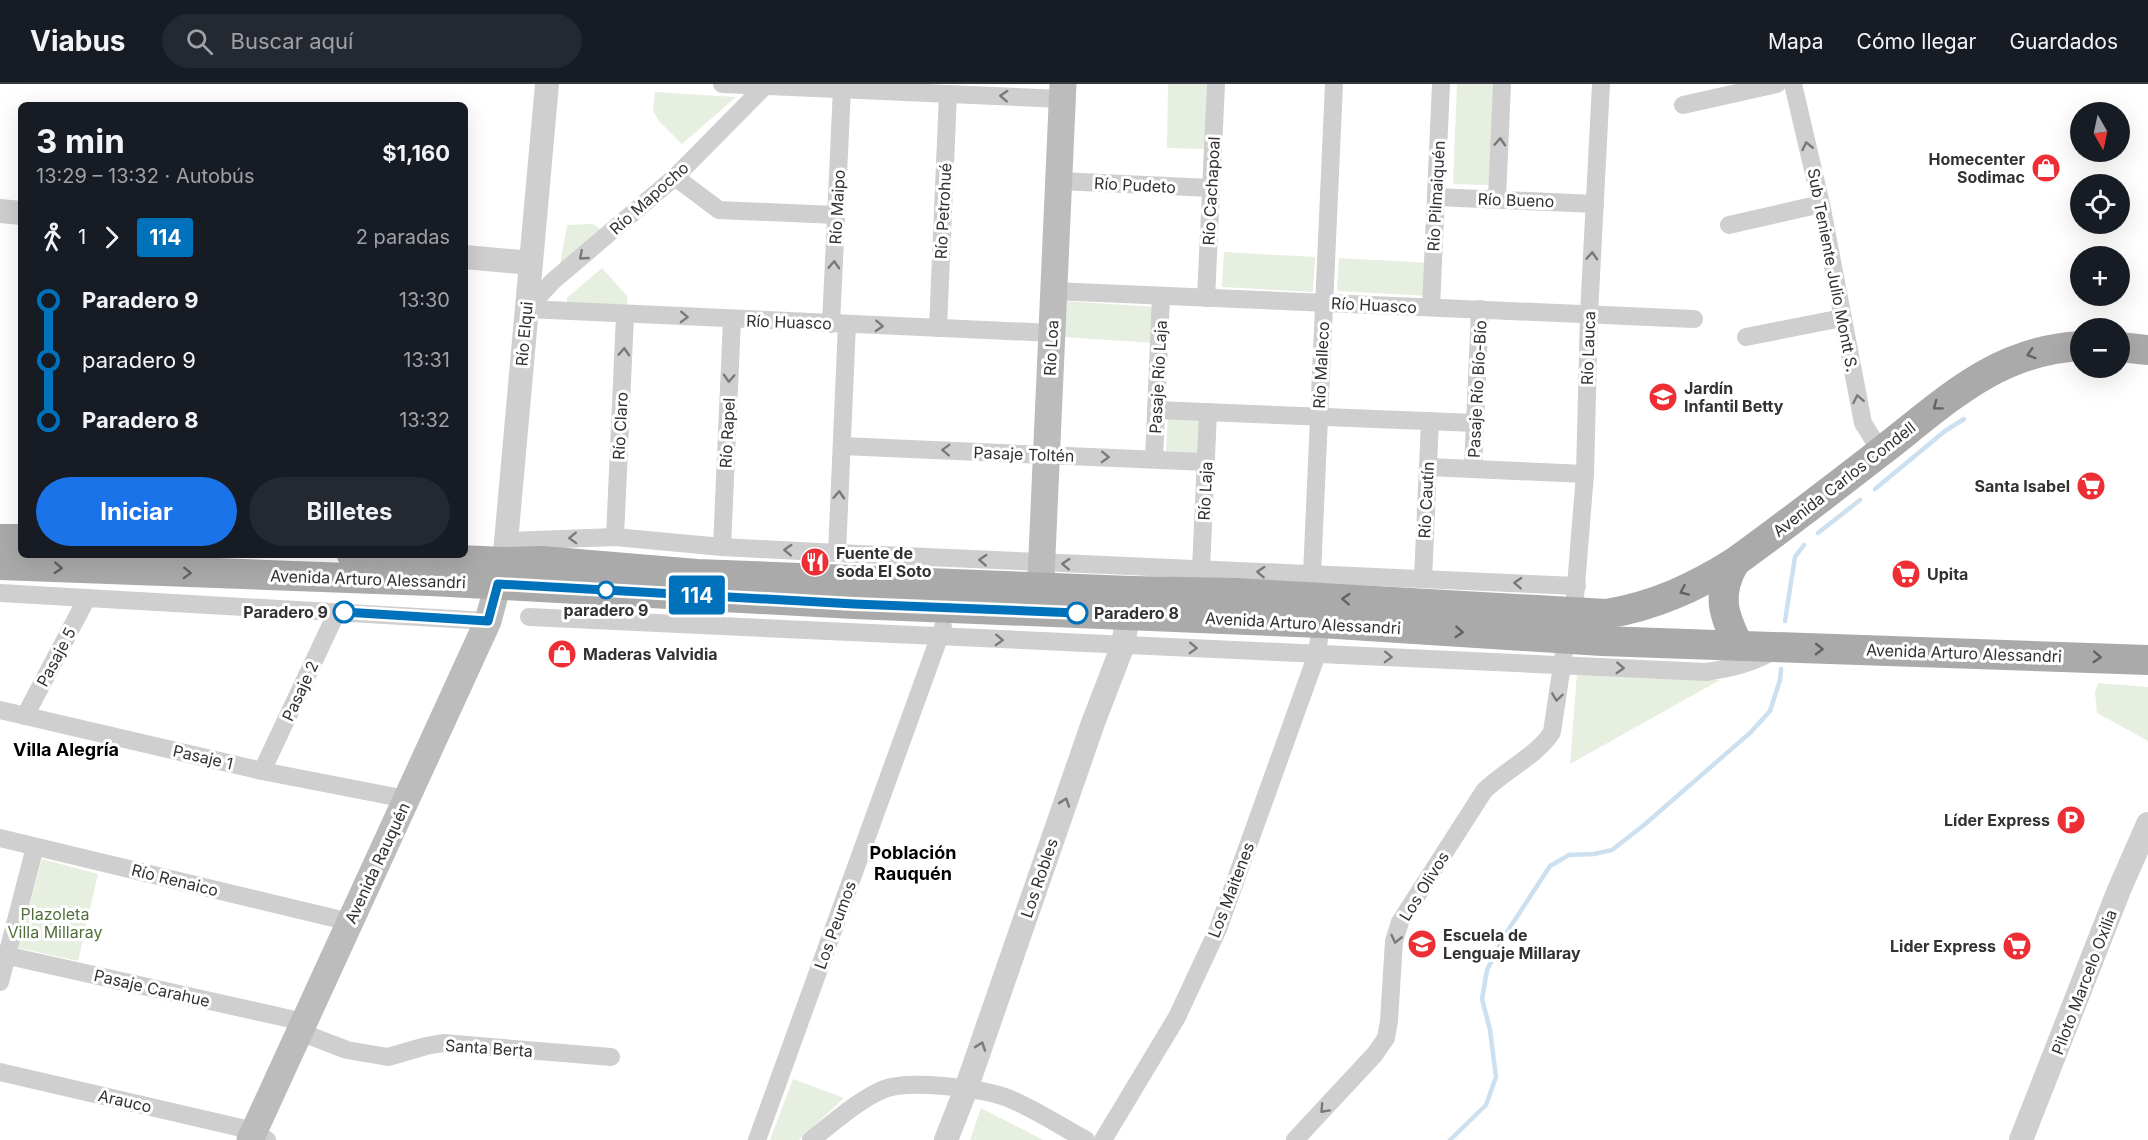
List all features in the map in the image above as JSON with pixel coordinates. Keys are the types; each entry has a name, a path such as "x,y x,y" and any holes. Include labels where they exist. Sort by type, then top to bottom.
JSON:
{"main road":[{"name":"Río Loa","path":"1041,587 1063,91"},
{"name":"Avenida Carlos Condell","path":"1606,614 1671,597 1709,578 1735,562 1881,452 1935,407 1985,373 2008,361 2039,351 2070,347"},
{"path":"2130,349 2148,350"},
{"path":"0,539 18,539"},
{"name":"Avenida Arturo Alessandri","path":"416,558 502,562 854,604 946,607 1041,587 1128,616 1321,623 1569,625 1606,614"},
{"name":"Avenida Arturo Alessandri","path":"0,565 542,561 697,574 1236,593 1569,625 1739,646 2148,660"},
{"name":"Avenida Rauquén","path":"255,1135 488,621 502,562"},
{"path":"1735,562 1725,582 1723,605 1729,627 1739,646"}],"street":[{"name":"Río Elqui","path":"502,562 547,84"},
{"path":"722,84 948,94 1063,91"},
{"name":"Río Cachapoal","path":"1206,298 1216,84"},
{"name":"Río Malleco","path":"1306,574 1318,302 1323,84"},
{"name":"Río Malleco","path":"1318,302 1334,84"},
{"name":"Río Pilmaiquén","path":"1431,307 1442,84"},
{"path":"1497,199 1502,84"},
{"name":"Río Lauca","path":"1569,625 1585,474 1589,314 1601,84"},
{"path":"1683,105 1777,84"},
{"name":"Sub Teniente Julio Montt S.","path":"1793,84 1821,204 1863,423 1881,452"},
{"name":"Río Mapocho","path":"527,309 553,281 675,177 766,85"},
{"name":"Río Maipo","path":"837,553 842,446 836,215 842,89"},
{"name":"Río Petrohué","path":"938,328 948,94"},
{"path":"675,177 720,210 836,215"},
{"name":"Río Pudeto","path":"1059,181 1211,188"},
{"name":"Río Bueno","path":"1436,197 1595,204"},
{"path":"1729,225 1821,204"},
{"path":"0,211 18,213"},
{"path":"468,257 531,263"},
{"name":"Río Huasco","path":"1053,291 1694,319"},
{"name":"Pasaje Río Laja","path":"1154,459 1161,296"},
{"name":"Río Huasco","path":"527,309 1052,333"},
{"name":"Pasaje Río Bío-Bío","path":"1473,469 1480,309"},
{"name":"Río Claro","path":"615,537 625,315"},
{"path":"1746,337 1842,318"},
{"name":"Río Rapel","path":"722,547 732,320"},
{"path":"1156,410 1475,423"},
{"name":"Río Laja","path":"1201,570 1208,412"},
{"name":"Río Cautín","path":"1423,579 1430,421"},
{"name":"Pasaje Toltén","path":"842,446 1206,462"},
{"path":"1428,467 1585,474"},
{"name":"Avenida Arturo Alessandri","path":"502,562 615,537 722,547 837,553 1041,587 1201,570 1423,579 1569,625 1706,672 1750,663 1779,647"},
{"name":"Avenida Arturo Alessandri","path":"0,593 488,621"},
{"name":"Pasaje 5","path":"25,716 87,598"},
{"name":"Los Peumos","path":"757,1140 940,637 946,607"},
{"name":"Pasaje 2","path":"262,771 337,612"},
{"name":"Los Robles","path":"946,1140 966,1089 1089,734 1123,645 1128,616"},
{"name":"Avenida Arturo Alessandri","path":"529,617 1317,654 1569,625"},
{"name":"Los Maitenes","path":"1103,1140 1177,1017 1218,929 1317,654 1321,623"},
{"name":"Los Olivos","path":"1294,1140 1375,1054 1386,1038 1394,940 1400,922 1484,791 1498,777 1547,741 1552,732 1569,625"},
{"name":"Pasaje 1","path":"0,710 262,771 406,799"},
{"name":"Piloto Marcelo Oxilia","path":"2022,1140 2119,890 2148,824"},
{"name":"Río Renaico","path":"0,838 350,922"},
{"path":"0,982 3,955 35,847"},
{"name":"Pasaje Carahue","path":"3,955 302,1027"},
{"name":"Santa Berta","path":"302,1027 347,1050 388,1057 443,1043 611,1058"},
{"name":"Arauco","path":"0,1072 255,1135"},
{"path":"811,1140 883,1089 914,1084 966,1089 1005,1097 1086,1140"}],"green space":[{"path":"1168,84 1207,84 1205,149 1167,148"},
{"path":"1457,84 1495,84 1491,185 1453,184"},
{"path":"655,92 736,97 682,144 659,121 653,111"},
{"path":"593,224 605,233 560,265 567,225"},
{"path":"1224,252 1315,257 1313,292 1222,287"},
{"path":"1339,258 1431,263 1429,296 1337,291"},
{"path":"602,268 627,296 628,311 567,307 567,298"},
{"path":"1065,301 1157,307 1154,343 1063,337"},
{"path":"1168,416 1203,419 1201,453 1166,451"},
{"path":"1577,673 1720,680 1570,764"},
{"path":"2098,683 2148,687 2148,741 2097,713 2095,692"},
{"name":"Plazoleta Villa Millaray","path":"42,859 98,874 78,961 18,948"},
{"path":"793,1079 844,1098 799,1140 770,1140"},
{"path":"981,1108 1043,1140 970,1140"}],"waterway":[{"path":"1875,489 1945,431 1964,419"},
{"path":"1818,533 1860,500"},
{"path":"1785,621 1795,557 1804,545"},
{"path":"1450,1140 1486,1105 1496,1077 1490,1030 1482,999 1487,970 1505,935 1550,866 1569,855 1594,854 1612,850 1644,825 1751,732 1770,711 1780,680 1781,669"}],"bus line":[{"name":"114","path":"344,612 488,621 498,584 854,604 1077,613"}],"place":[{"name":"Homecenter Sodimac","path":"2046,168"},
{"name":"Jardín Infantil Betty","path":"1663,397"},
{"name":"Santa Isabel","path":"2091,486"},
{"name":"Fuente de soda El Soto","path":"815,562"},
{"name":"Upita","path":"1906,574"},
{"name":"paradero 9","path":"606,590"},
{"name":"Paradero 9","path":"344,612"},
{"name":"Paradero 8","path":"1077,613"},
{"name":"Maderas Valvidia","path":"562,654"},
{"name":"Líder Express","path":"2071,820"},
{"name":"Escuela de Lenguaje Millaray","path":"1422,944"},
{"name":"Lider Express","path":"2017,946"}],"district":[{"name":"Villa Alegría","path":"66,750"},
{"name":"Población Rauquén","path":"913,863"}]}
